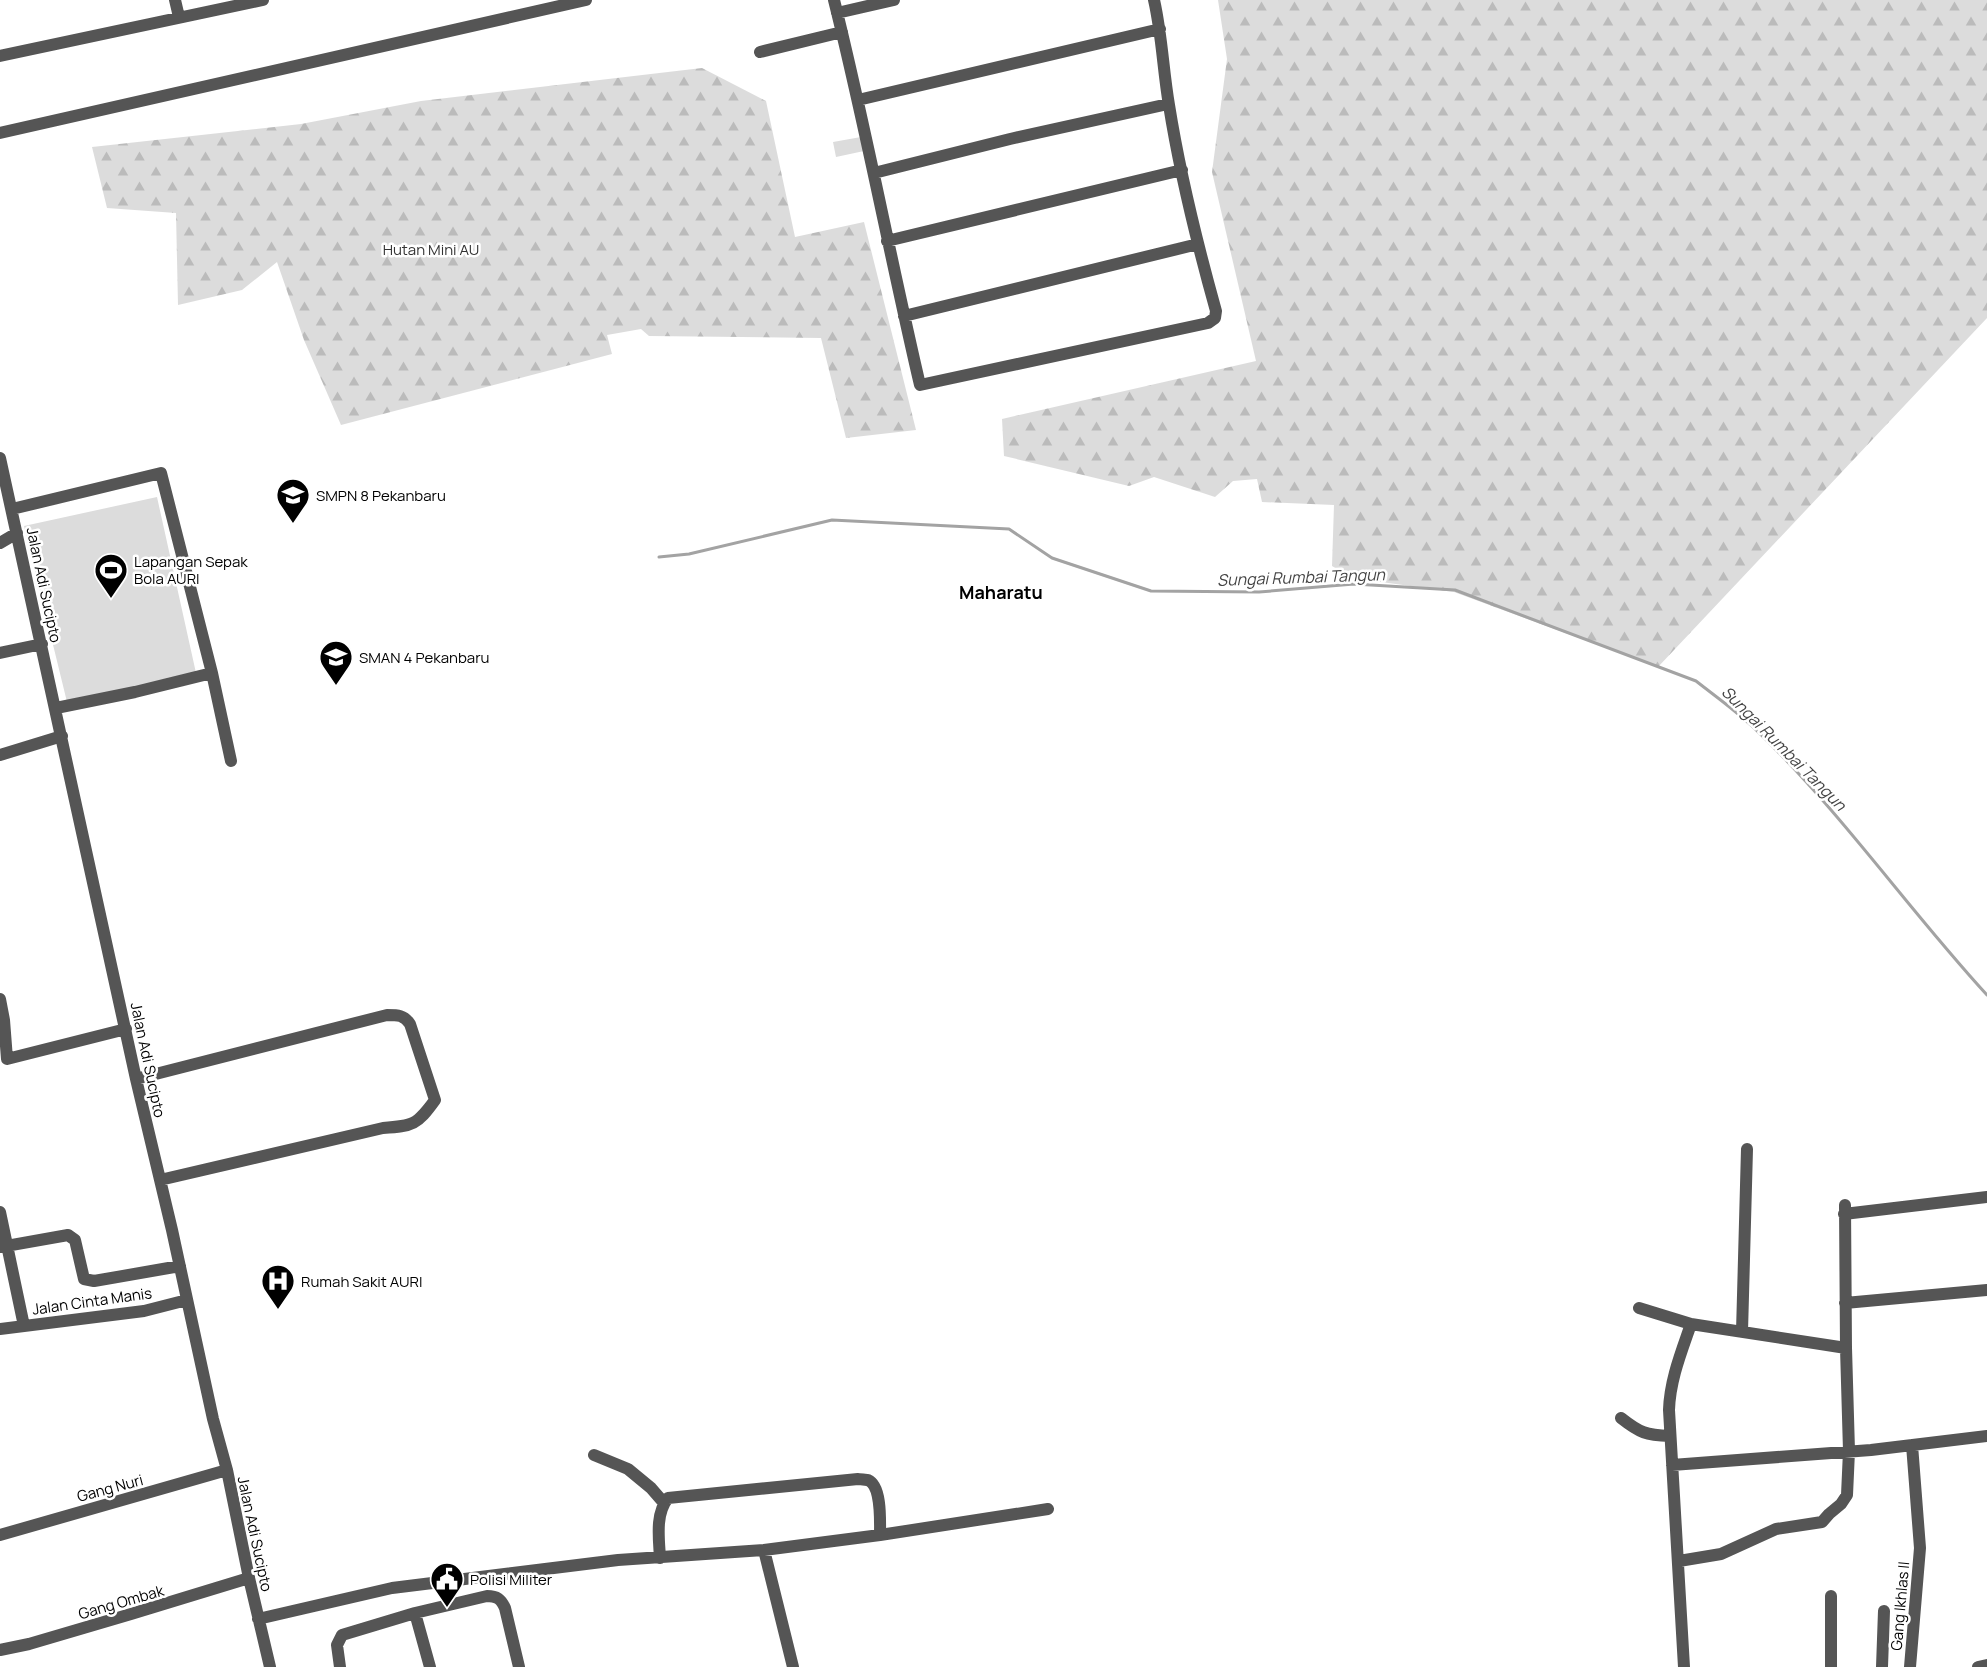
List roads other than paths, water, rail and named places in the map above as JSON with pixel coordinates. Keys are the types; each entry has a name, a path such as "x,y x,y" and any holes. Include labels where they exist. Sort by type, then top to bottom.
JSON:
{"street":[{"path":"175,0 179,17"},
{"path":"0,56 263,0"},
{"path":"0,133 586,0"},
{"path":"834,0 920,385 1208,323 1215,318 1216,311 1197,244 1168,104 1160,30 1154,0"},
{"path":"837,13 894,0"},
{"path":"858,100 1160,30"},
{"path":"760,52 842,32"},
{"path":"874,173 1010,139 1168,104"},
{"path":"887,241 1182,170"},
{"path":"904,316 1197,244"},
{"name":"Jalan Adi Sucipto","path":"0,458 136,1079 213,1419 227,1470 270,1667"},
{"path":"12,509 161,473 212,673 231,761"},
{"path":"0,543 17,533"},
{"path":"0,653 42,644"},
{"path":"56,708 212,673"},
{"path":"0,755 62,736"},
{"path":"0,999 4,1020 4,1062 126,1029"},
{"path":"136,1079 387,1015 399,1015 406,1018 410,1024 435,1100 423,1117 409,1126 383,1128 160,1180"},
{"path":"1742,1332 1747,1149"},
{"path":"1679,1562 1722,1554 1776,1528 1822,1522 1847,1495 1849,1451 1844,1209 1987,1197"},
{"path":"0,1212 4,1247 24,1326"},
{"path":"4,1247 72,1236 75,1240 84,1279 88,1281 180,1266"},
{"path":"1845,1303 1987,1290"},
{"name":"Jalan Cinta Manis","path":"0,1329 144,1311 187,1300"},
{"path":"1639,1308 1691,1324 1846,1348"},
{"path":"1684,1667 1670,1436 1670,1392 1691,1324"},
{"path":"1621,1418 1637,1431 1670,1436"},
{"path":"1672,1465 1849,1451 1987,1436"},
{"name":"Gang Ikhlas II","path":"1910,1667 1920,1544 1912,1445"},
{"path":"594,1455 628,1469 651,1488 664,1503"},
{"name":"Gang Nuri","path":"0,1535 227,1470"},
{"path":"660,1558 659,1523 664,1503 668,1498 858,1479 868,1480 873,1484 879,1502 880,1535"},
{"path":"258,1619 392,1588 618,1560 764,1550 1048,1509"},
{"path":"764,1550 793,1667"},
{"name":"Gang Ombak","path":"0,1650 49,1638 249,1578"},
{"path":"340,1667 337,1645 342,1635 415,1613 487,1596 498,1598 504,1608 519,1667"},
{"path":"1831,1596 1831,1667"},
{"path":"1882,1667 1884,1611"},
{"path":"415,1613 430,1667"},
{"path":"1978,1667 1987,1665"}],"waterway":[{"name":"Sungai Rumbai Tangun","path":"659,557 689,554 832,520 1009,529 1052,558 1151,591 1259,592 1354,584 1455,590 1696,681 1746,721 1815,791 1987,995"}],"place":[{"name":"SMPN 8 Pekanbaru","path":"293,524"},
{"name":"Lapangan Sepak Bola AURI","path":"111,599"},
{"name":"SMAN 4 Pekanbaru","path":"336,686"},
{"name":"Rumah Sakit AURI","path":"278,1310"},
{"name":"Polisi Militer","path":"447,1608"}],"district":[{"name":"Maharatu","path":"1001,592"}],"park label":[{"name":"Hutan Mini AU","path":"431,249"}]}
